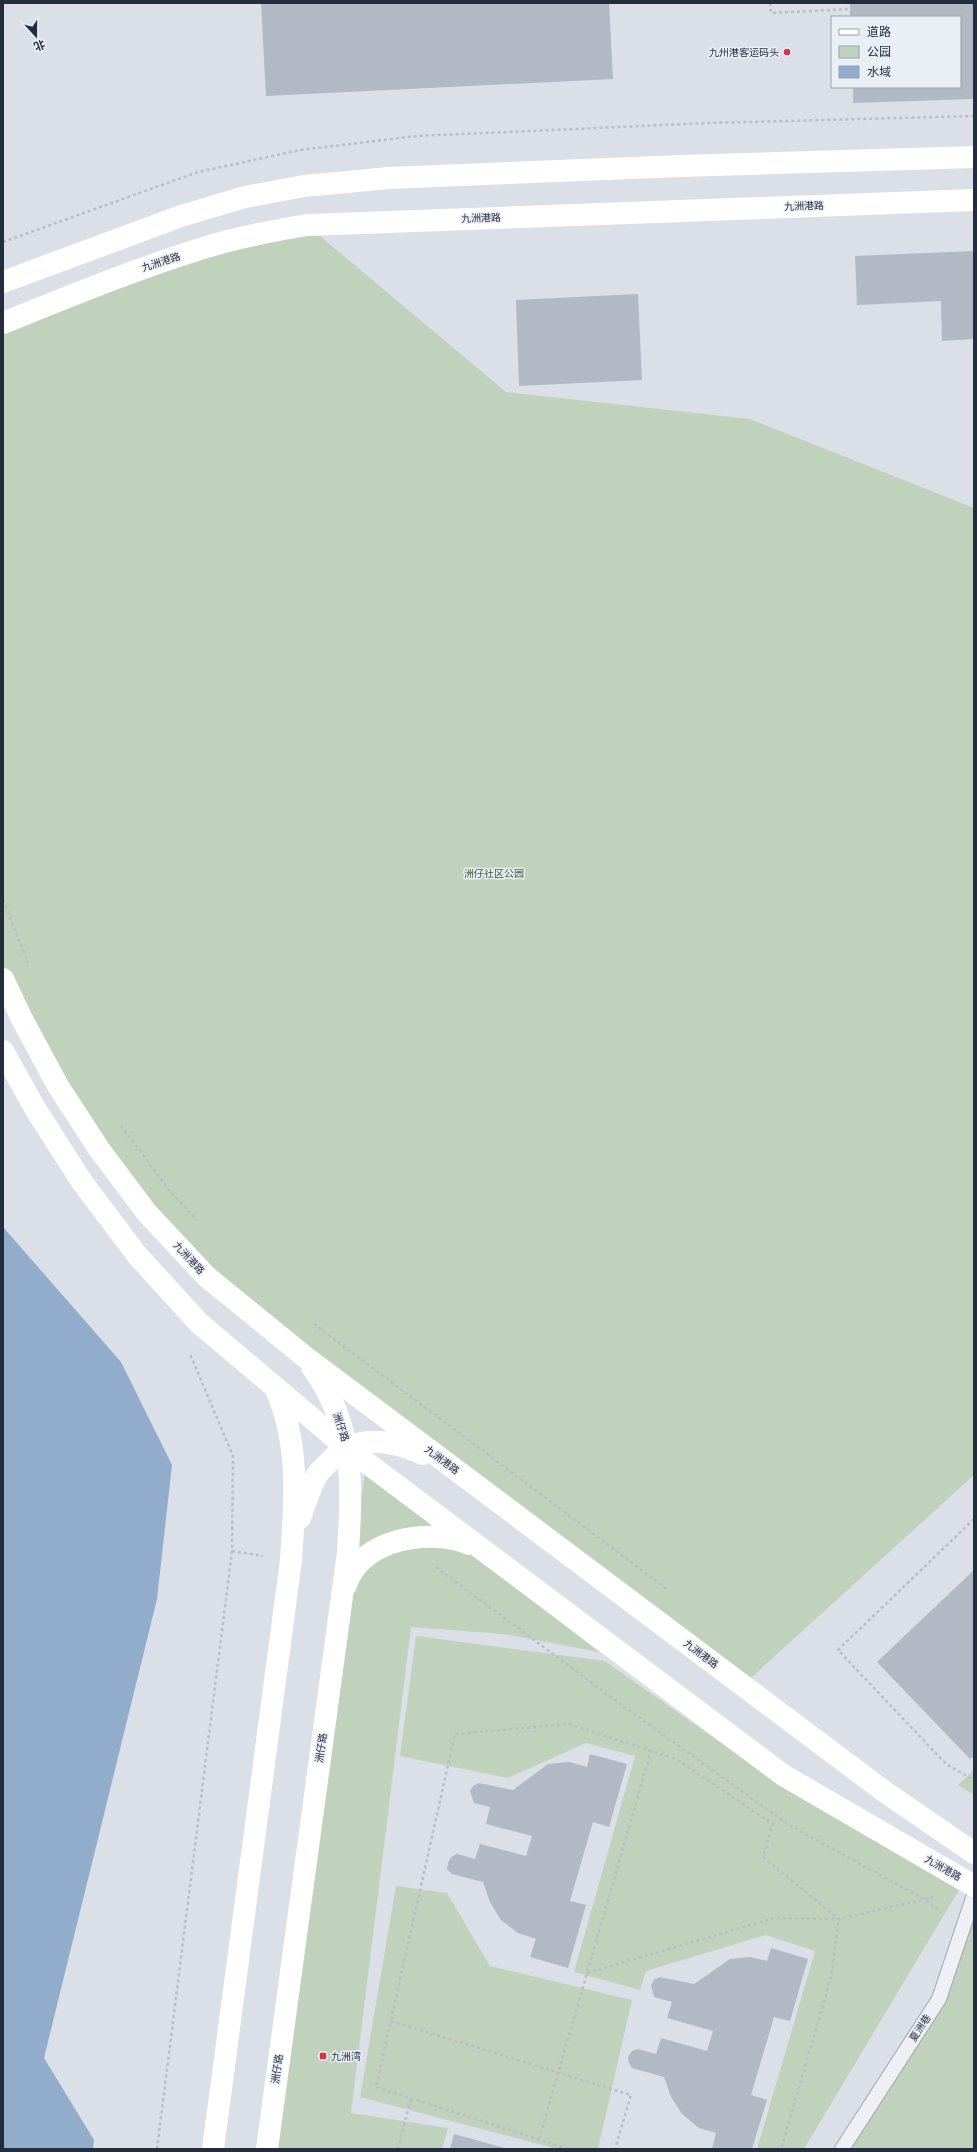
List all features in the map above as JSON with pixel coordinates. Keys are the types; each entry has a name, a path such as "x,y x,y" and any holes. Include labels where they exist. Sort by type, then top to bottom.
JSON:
{"street":[{"path":"3,282 181,216 245,197 304,186 389,178 689,166 974,158"},
{"name":"九洲港路","path":"3,323 144,267 252,235 308,225 974,200"},
{"name":"九洲港路","path":"3,979 20,1017 58,1086 99,1149 148,1213 207,1277 304,1356 885,1792 974,1853"},
{"name":"九洲港路","path":"3,1051 36,1110 82,1182 137,1254 199,1323 275,1389 347,1448 783,1775 974,1886"},
{"name":"洲仔路","path":"267,2149 348,1552 350,1512 350,1475 347,1448 332,1402 318,1376 304,1356"},
{"path":"275,1389 289,1424 293,1453 296,1493 291,1560"},
{"path":"212,2149 291,1560 298,1524 318,1474 334,1456 359,1443 375,1441 407,1447 456,1470"},
{"path":"340,1606 348,1578 358,1564 386,1545 403,1540 444,1537 465,1543 487,1552"}],"lane":[{"name":"夏洲巷","path":"842,2149 939,1999 974,1895"}],"path":[{"path":"770,3 771,13 850,9"},
{"path":"3,900 30,969"},
{"path":"117,1121 169,1190 199,1223"},
{"path":"312,1323 344,1345 668,1590"},
{"path":"157,2149 232,1551 233,1456 189,1352"},
{"path":"974,1519 838,1650 946,1764 974,1780"},
{"path":"431,1565 789,1825 924,1899 963,1928"},
{"path":"568,2149 376,2086 455,1734 569,1724 676,1760 773,1824 763,1857 839,1919"},
{"path":"539,2139 651,1751"},
{"path":"587,1973 774,1918 839,1919 938,1896"},
{"path":"780,2149 831,1977 839,1919"},
{"path":"390,2021 631,2095 616,2149"},
{"path":"398,2149 411,2098"}],"green space":[{"name":"洲仔社区公园","path":"308,226 506,392 750,419 974,508 974,1475 742,1686 369,1412 148,1213 3,977 3,323"},
{"path":"365,1471 599,1652 504,1634 411,1627 351,2113 448,2128 442,2149 274,2149"},
{"path":"416,1636 605,1661 776,1782 959,1890 804,2149 757,2149 815,1951 766,1935 646,1971 640,1990 574,1972 635,1756 586,1743 508,1778 400,1756"},
{"path":"974,1770 974,1795 958,1785"},
{"path":"396,1886 447,1893 490,1966 632,2000 598,2149 557,2149 360,2097"},
{"path":"974,1918 974,2149 844,2149 946,2000"}],"water":[{"path":"3,1227 121,1362 172,1465 157,1599 44,2058 94,2140 93,2149 3,2149"}],"building":[{"path":"261,3 609,3 613,79 266,96"},
{"path":"850,3 974,3 974,99 853,103 853,88 961,88 961,16 850,16"},
{"path":"974,251 974,339 942,341 941,301 857,305 855,256"},
{"path":"638,294 642,380 519,386 516,300"},
{"path":"974,1570 974,1756 970,1759 877,1662"},
{"path":"590,1754 627,1764 609,1827 593,1822 570,1901 586,1905 568,1968 530,1957 536,1939 518,1933 501,1920 490,1902 483,1882 452,1874 447,1869 451,1857 457,1854 475,1859 480,1844 526,1856 532,1836 486,1824 490,1807 474,1803 470,1791 473,1786 479,1783 513,1790 548,1764 569,1762 587,1767"},
{"path":"771,1948 808,1959 790,2021 774,2017 751,2095 767,2100 752,2149 712,2149 716,2133 699,2128 682,2114 671,2097 664,2077 632,2068 628,2057 632,2051 638,2049 656,2054 661,2038 707,2051 713,2031 667,2018 672,2002 654,1997 651,1985 654,1980 660,1977 694,1984 730,1959 750,1957 767,1961"},
{"path":"454,2134 508,2149 450,2149"}],"place":[{"name":"九州港客运码头","path":"787,52"},
{"name":"九洲湾","path":"323,2056"}]}
